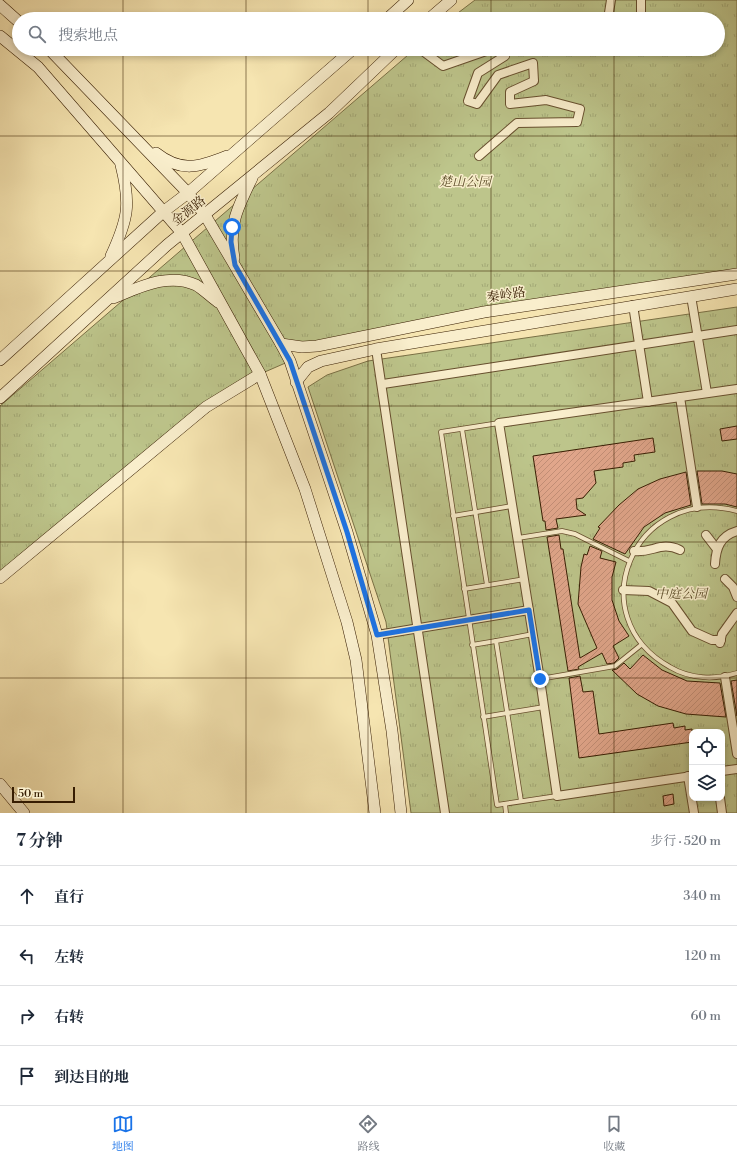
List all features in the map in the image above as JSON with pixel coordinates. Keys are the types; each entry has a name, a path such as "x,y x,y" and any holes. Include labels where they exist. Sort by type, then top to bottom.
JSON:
{"main road":[{"path":"394,12 408,0"},
{"path":"437,12 451,0"},
{"path":"0,5 12,16"},
{"path":"0,36 12,46"},
{"path":"25,56 38,67 182,233 260,374 305,489 347,622 356,660 375,813"},
{"path":"57,56 188,193 205,215 290,361 347,532 377,635 392,731 401,813"},
{"name":"金源路","path":"0,360 163,212 188,193 345,56"},
{"name":"金源路","path":"0,398 106,300 182,233 329,113 389,56"},
{"path":"136,139 160,156 181,166 203,166 235,152"},
{"path":"110,260 125,221 128,203 127,189 120,162"},
{"path":"235,265 231,242 232,227 236,212 253,175"},
{"name":"秦岭路","path":"281,344 302,347 318,346 484,312 737,274"},
{"path":"106,300 153,282 179,280 196,285 221,304"},
{"path":"296,382 308,367 321,360 376,349 737,289"},
{"path":"0,578 206,407 260,374"},
{"path":"0,784 24,813"}],"street":[{"path":"609,12 611,0"},
{"path":"642,0 642,12"},
{"path":"429,56 443,66 472,56"},
{"path":"479,156 517,123 577,122 580,109 546,100 510,104 510,92 534,81 533,63 498,75 477,104 468,101 478,73 505,56"},
{"path":"691,296 707,393"},
{"path":"633,306 648,402"},
{"path":"383,384 737,330"},
{"path":"376,349 383,384 445,813"},
{"path":"689,776 557,796 525,579 499,422 648,402 737,388"},
{"path":"680,397 697,507"},
{"path":"715,564 716,548 723,538 737,531"},
{"path":"706,535 716,548"},
{"path":"634,551 646,552 663,545 671,545 680,550"},
{"path":"725,579 733,587 737,597"},
{"path":"623,590 649,591 672,603 692,631 712,640 721,642 722,634 736,614 737,605"},
{"path":"377,635 529,610"},
{"path":"725,677 737,754"},
{"path":"725,771 737,769"},
{"path":"693,801 694,813"},
{"path":"720,801 722,813"}],"lane":[{"path":"499,422 441,432 468,620 497,805 557,796"},
{"path":"462,429 487,585"},
{"path":"453,516 513,506"},
{"path":"737,512 720,507 697,507 675,514 656,525 640,541 634,551 629,561 623,590 627,619 641,645 658,661 678,672 701,678 725,677 737,672"},
{"path":"518,538 562,531 575,534 629,561"},
{"path":"464,589 525,579"},
{"path":"472,645 533,634"},
{"path":"496,641 521,801"},
{"path":"540,679 616,666 641,645"},
{"path":"484,717 544,707"},
{"path":"505,804 506,813"}],"green space":[{"name":"楚山公园","path":"475,0 737,0 737,274 317,346 282,344 290,361 251,378 0,578 0,406 407,56 725,56 725,12 459,12"},
{"name":"中庭公园","path":"737,307 737,813 411,813 386,622 308,387 327,375 368,361"}],"building":[{"path":"737,426 737,439 722,441 720,429"},
{"path":"653,438 655,452 634,455 635,461 623,463 623,467 594,471 596,483 583,498 576,499 577,509 586,515 556,519 558,528 546,530 545,521 543,521 533,456"},
{"path":"697,471 722,471 737,474 737,507 725,504 702,504"},
{"path":"686,472 691,505 665,513 644,527 625,554 593,539 600,528 598,527 619,505 638,489 660,479"},
{"path":"559,535 561,549 563,549 580,658 597,648 578,604 581,567 584,554 587,555 590,546 602,551 600,558 616,562 612,577 612,600 619,621 629,636 613,646 619,658 614,663 607,664 602,653 578,667 579,669 568,671 547,537"},
{"path":"643,655 662,670 687,681 720,683 726,717 686,714 658,706 637,694 612,670 617,669 624,663 630,669"},
{"path":"580,676 583,692 593,691 599,734 673,723 674,728 685,726 685,730 689,729 689,742 579,758 569,678"},
{"path":"737,680 737,716 731,681"},
{"path":"673,794 674,804 664,806 663,796"}],"route":[{"path":"232,227 231,242 235,265 290,361 347,532 377,635 529,610 540,679"}]}
